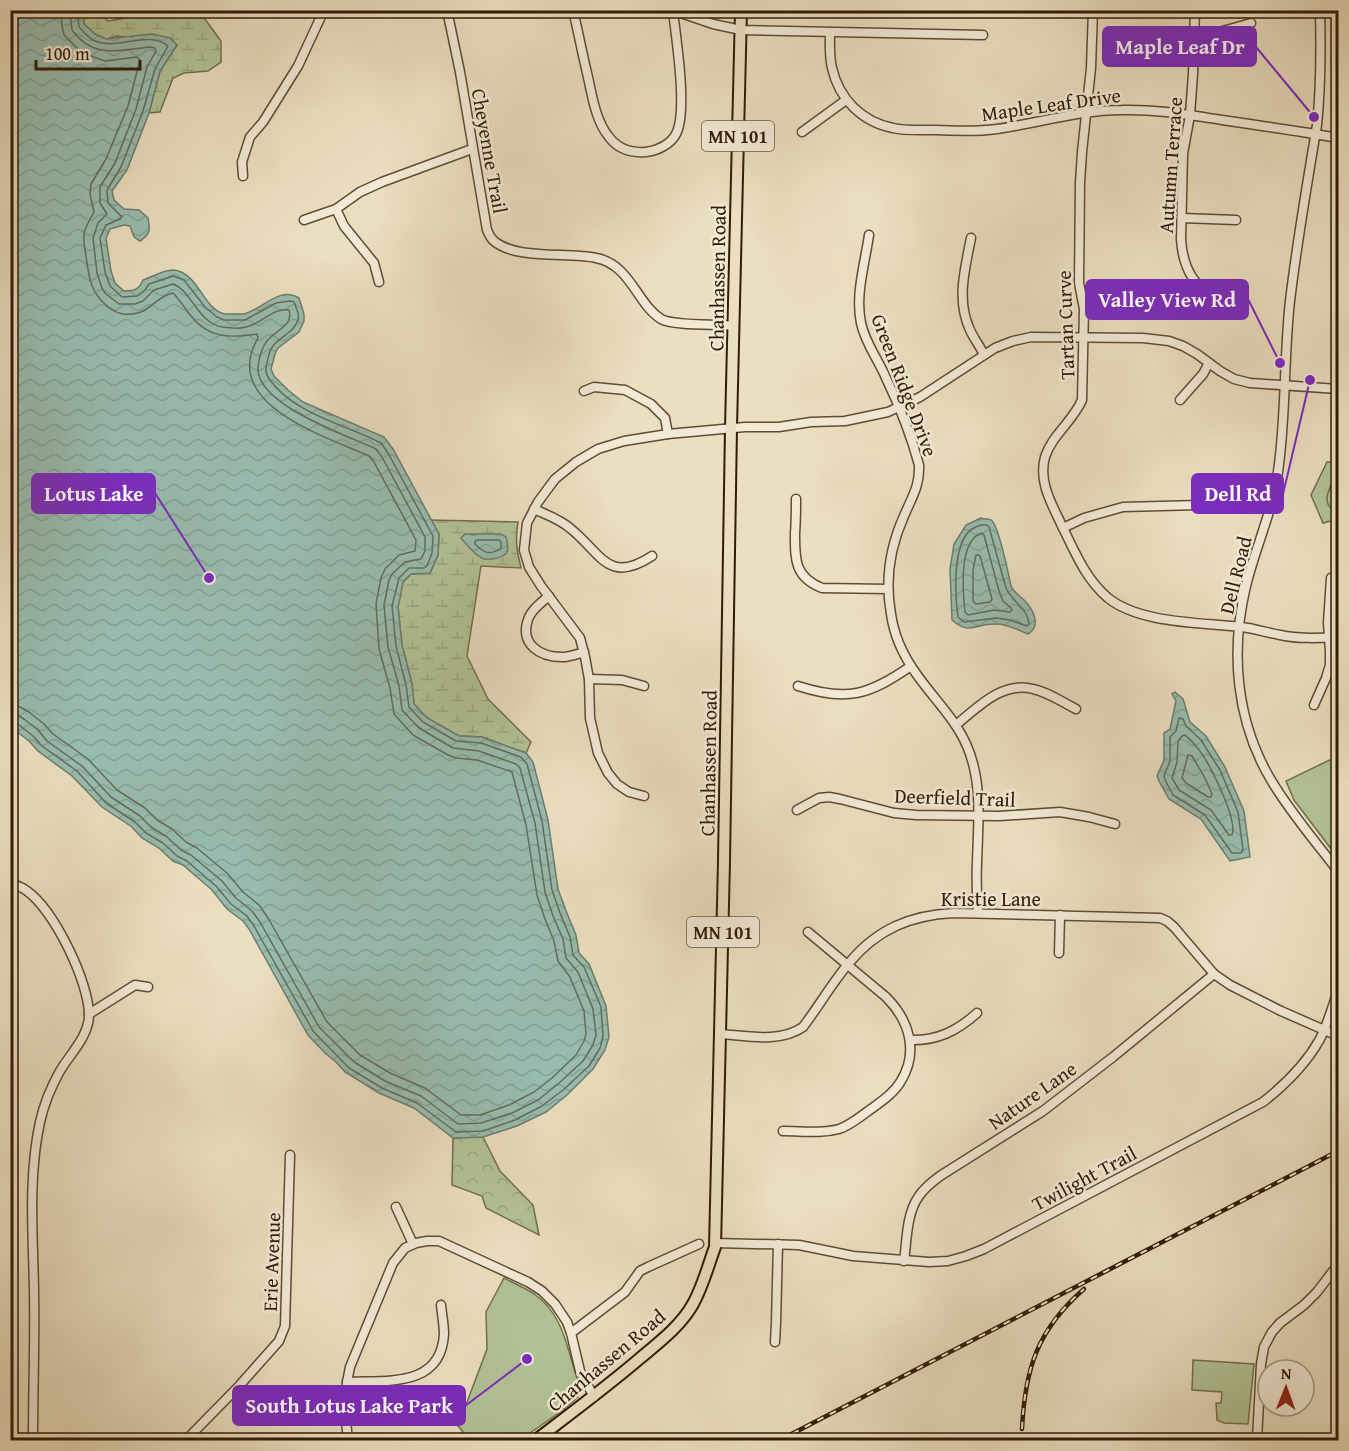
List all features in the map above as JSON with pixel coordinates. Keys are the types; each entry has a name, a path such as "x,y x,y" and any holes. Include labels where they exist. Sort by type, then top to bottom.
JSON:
{"main road":[{"name":"Chanhassen Road","path":"536,1440 594,1397 680,1322 693,1304 705,1278 715,1243 741,10"}],"street":[{"path":"243,176 242,162 250,136 263,122 298,66 324,10"},
{"name":"Cheyenne Trail","path":"447,10 487,230 491,240 511,250 598,258 613,264 622,272 650,309 661,319 668,322 734,326"},
{"path":"573,10 597,116 609,137 620,147 637,152 651,151 665,146 675,136 678,128 681,94 672,11 741,30 983,35"},
{"name":"Tartan Curve","path":"1093,10 1091,68 1080,183 1079,283 1084,309 1082,400 1078,411 1051,444 1045,457 1044,484 1048,497 1087,575 1110,599 1124,608 1156,618 1239,628 1282,636 1334,637"},
{"name":"Autumn Terrace","path":"1195,10 1194,74 1183,153 1181,246 1192,278 1200,289 1222,306"},
{"name":"Dell Road","path":"1320,10 1320,97 1290,302 1278,473 1272,501 1247,583 1237,655 1240,695 1248,727 1264,768 1280,795 1338,871"},
{"path":"1194,35 1212,34 1251,23"},
{"name":"Maple Leaf Drive","path":"830,32 832,68 846,100 866,118 895,129 974,131 1097,111 1123,110 1190,115 1338,138"},
{"path":"802,132 846,100"},
{"path":"304,220 336,209 360,192 382,182 472,149"},
{"path":"336,209 344,226 374,264 379,282"},
{"path":"1182,218 1236,220"},
{"name":"Green Ridge Drive","path":"869,235 860,291 860,321 864,336 898,407 916,454 920,476 914,497 896,535 891,556 888,589 891,617 897,641 911,666 956,725 968,747 978,788 978,914"},
{"path":"971,238 962,286 962,301 969,329 984,355"},
{"path":"644,796 629,792 617,784 608,773 598,753 590,718 589,679 580,638 529,567 524,550 527,523 555,479 576,462 598,449 624,441 668,434 732,428 779,428 811,422 845,421 888,412 920,397 995,348 1031,337 1143,338 1169,341 1197,354 1234,379 1250,383 1338,389"},
{"path":"1180,400 1203,374 1209,363"},
{"path":"584,391 594,387 625,390 651,404 665,418 668,434"},
{"path":"796,499 796,562 800,571 813,585 822,588 888,589"},
{"path":"1063,528 1084,518 1123,507 1199,505"},
{"path":"534,509 557,518 584,540 603,562 612,566 627,567 652,556"},
{"path":"1314,705 1330,665 1334,637 1329,608 1331,578"},
{"path":"549,596 533,610 529,617 528,641 542,654 565,657 584,652"},
{"path":"798,686 828,694 861,693 877,687 911,666"},
{"path":"589,679 622,680 644,686"},
{"path":"956,725 993,696 1021,687 1033,688 1076,709"},
{"name":"Deerfield Trail","path":"796,810 819,798 829,797 894,813 978,817 1060,812 1115,824"},
{"path":"10,883 28,892 47,912 73,958 82,982 89,1014 85,1033 50,1089 40,1122 37,1142 32,1201 33,1440"},
{"name":"Kristie Lane","path":"720,1034 771,1037 794,1033 803,1027 847,964 881,933 916,918 934,914 978,914 1160,918 1174,927 1214,974 1230,985 1338,1036"},
{"name":"Kristie Lane","path":"1059,953 1060,915"},
{"path":"783,1131 821,1132 842,1128 892,1093 907,1070 910,1057 908,1030 896,1007 808,932"},
{"name":"Nature Lane","path":"904,1261 913,1208 918,1197 928,1186 940,1176 1043,1111 1214,974"},
{"path":"89,1014 135,985 148,987"},
{"name":"Twilight Trail","path":"715,1243 799,1245 853,1256 929,1262 948,1261 984,1249 1244,1113 1272,1095 1308,1057 1323,1030 1338,990"},
{"path":"910,1040 931,1039 944,1035 977,1013"},
{"name":"Erie Avenue","path":"186,1440 279,1341 285,1326 290,1155"},
{"path":"396,1207 414,1244"},
{"path":"348,1440 345,1412 347,1382 353,1359 393,1263 405,1248 427,1240 438,1241 528,1282 542,1291 555,1304 567,1322 580,1371 594,1397"},
{"path":"571,1333 625,1292 640,1271 699,1244"},
{"path":"775,1342 778,1244"},
{"path":"1257,1440 1263,1347 1280,1323 1304,1305 1338,1267"},
{"path":"347,1382 405,1379 420,1374 432,1366 440,1356 442,1346 444,1332 441,1305"}],"green space":[{"path":"83,11 100,11 100,14 108,21 158,11 199,11 221,41 221,62 208,71 184,73 173,78 160,112 149,113 160,71 177,45 117,36 106,39 95,34 84,24"},
{"path":"1327,462 1338,462 1338,519 1323,523 1311,495"},
{"path":"1336,475 1338,475 1338,512 1328,505 1327,501"},
{"path":"431,520 518,522 517,545 521,568 481,566 467,656 488,699 531,742 526,753 482,737 459,736 427,718 414,704 412,684 402,645 398,607 403,582 411,574 430,573 438,555 439,534"},
{"path":"1338,756 1338,858 1294,800 1286,781"},
{"path":"483,1137 500,1171 533,1205 539,1235 486,1208 482,1196 452,1185 453,1138"},
{"path":"504,1278 534,1294 553,1313 565,1338 581,1390 578,1397 563,1410 520,1440 470,1440 458,1426 487,1349 486,1312"},
{"path":"1193,1360 1254,1364 1248,1424 1224,1423 1217,1420 1216,1403 1221,1403 1222,1392 1192,1390"}],"water":[{"path":"10,11 83,11 84,24 95,34 106,39 152,34 170,38 177,45 160,71 149,113 127,170 112,191 114,200 124,209 139,210 148,218 149,229 148,234 140,241 134,237 130,226 124,225 110,229 106,238 115,283 124,291 133,290 140,286 143,280 174,270 189,278 211,306 225,314 244,314 278,296 292,295 299,298 304,321 299,332 278,348 271,369 274,376 303,402 384,437 393,449 439,534 438,555 430,573 411,574 403,582 398,607 402,645 412,684 414,704 427,718 459,736 482,737 526,753 533,762 548,820 558,889 576,935 579,953 589,964 606,1006 609,1037 605,1050 593,1069 546,1112 517,1126 483,1137 453,1138 414,1108 379,1093 345,1072 308,1035 243,921 227,909 212,890 183,865 173,861 159,848 142,838 132,827 102,807 72,776 38,751 11,727"},
{"path":"981,518 994,523 1011,586 1035,617 1035,627 1028,634 1000,624 969,628 958,625 952,620 950,569 954,544 966,525"},
{"path":"465,534 501,534 506,537 507,552 493,559 481,558 461,538"},
{"path":"1175,692 1183,699 1190,722 1206,736 1225,767 1244,811 1250,857 1230,861 1201,819 1169,799 1160,783 1157,776 1164,760 1164,733 1170,729 1176,701 1172,694"}],"railway":[{"path":"780,1440 1338,1151"},
{"path":"1022,1429 1026,1388 1037,1352 1055,1320 1084,1289"}],"place":[{"name":"Maple Leaf Dr","path":"1314,117"},
{"name":"Valley View Rd","path":"1280,363"},
{"name":"Dell Rd","path":"1310,380"},
{"name":"Lotus Lake","path":"209,578"},
{"name":"South Lotus Lake Park","path":"527,1359"}]}
